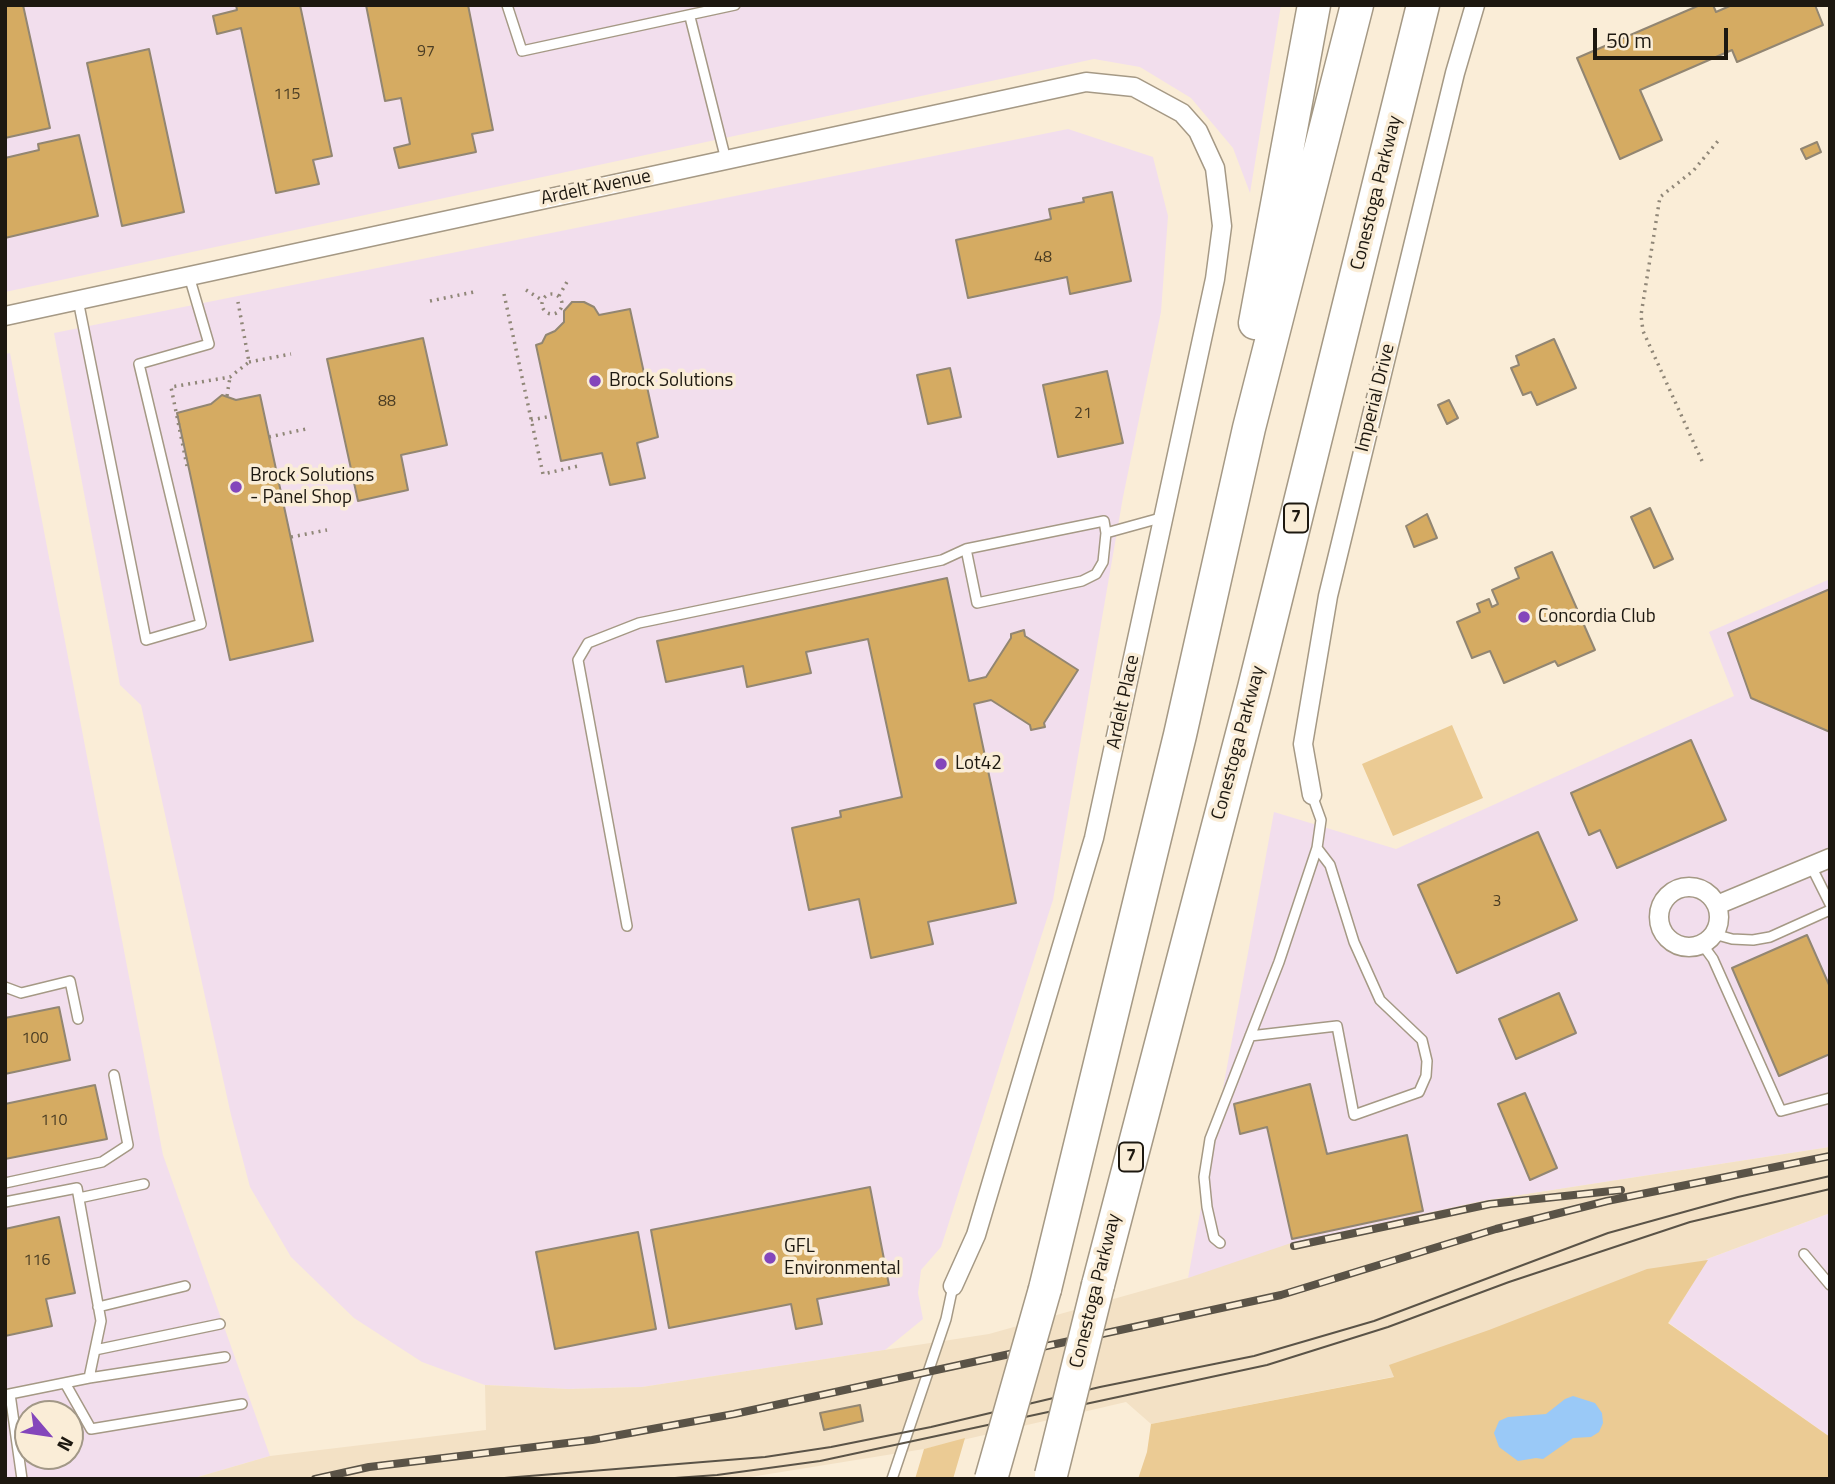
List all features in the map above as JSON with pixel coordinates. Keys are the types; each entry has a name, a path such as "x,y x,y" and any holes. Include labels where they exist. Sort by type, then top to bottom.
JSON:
{"highway":[{"path":"1249,428 1243,386 1314,5"},
{"path":"992,1479 1045,1289 1180,735 1249,428 1357,5"},
{"name":"Conestoga Parkway","path":"1050,1477 1254,688 1423,5"}],"street":[{"name":"Imperial Drive","path":"1312,795 1303,744 1328,596 1455,73 1475,5"},
{"name":"Ardelt Avenue","path":"5,316 1086,82 1134,87 1182,113"},
{"name":"Ardelt Place","path":"953,1286 976,1235 1094,838 1215,279 1222,226 1215,168 1198,131 1182,113"},
{"path":"1717,905 1830,858"},
{"path":"1684,887 1704,890 1717,905 1718,925 1708,939 1692,947 1682,946 1665,935 1661,926 1661,906 1667,897 1684,887"}],"lane":[{"path":"507,5 522,51 690,17 735,5"},
{"path":"690,17 726,160"},
{"path":"78,300 146,640 201,624 139,363 209,344 189,276"},
{"path":"1106,533 1164,517"},
{"path":"627,926 578,660 588,642 639,624 942,560 966,550 1104,521 1106,533 1103,562 1096,574 1089,578 977,603 966,550"},
{"path":"1220,1242 1214,1238 1204,1177 1210,1139 1279,962 1317,848 1321,820 1312,795"},
{"path":"1250,1036 1336,1026 1354,1115 1419,1092 1426,1076 1427,1061 1422,1040 1380,1000 1354,942 1330,865 1317,848"},
{"path":"1811,866 1830,904"},
{"path":"1830,910 1770,937 1753,940 1708,939 1713,958 1781,1111 1830,1098"},
{"path":"5,987 21,993 70,981 78,1019"},
{"path":"5,1183 102,1162 128,1145 114,1075"},
{"path":"79,1198 144,1184"},
{"path":"5,1202 77,1188 101,1321 89,1378"},
{"path":"1804,1254 1830,1285"},
{"path":"98,1307 185,1286"},
{"path":"892,1479 946,1319 953,1286"},
{"path":"95,1350 220,1324"},
{"path":"22,1479 8,1395 89,1378 225,1357"},
{"path":"65,1383 91,1429 242,1404"}],"path":[{"path":"1702,461 1643,331 1641,315 1660,197 1693,171 1718,141"},
{"path":"559,296 568,280"},
{"path":"526,290 542,300"},
{"path":"430,301 474,292"},
{"path":"504,294 543,474 578,466"},
{"path":"547,295 559,296 563,310 555,314 546,312 542,300 547,295"},
{"path":"238,302 249,362"},
{"path":"187,466 171,387 230,377 249,362 291,354"},
{"path":"228,396 230,377"},
{"path":"531,420 552,416"},
{"path":"269,437 306,429"},
{"path":"291,537 327,530"}],"shaded area":[{"path":"5,5 1281,5 1250,193 1233,148 1191,98 1140,67 1094,59 5,292"},
{"path":"1068,129 1153,157 1168,216 1161,312 1123,497 1053,900 941,1247 921,1270 918,1293 923,1319 885,1350 642,1387 568,1389 485,1385 422,1362 354,1318 291,1257 250,1187 231,1115 141,705 120,685 54,333"},
{"path":"10,353 163,1155 270,1456 191,1479 5,1479 5,354"},
{"path":"1830,579 1830,1147 1482,1201 1188,1278 1274,812 1396,849 1734,696 1709,632"},
{"path":"1452,725 1483,798 1393,836 1362,764"},
{"path":"1830,1147 1830,1213 1707,1259 1669,1323 1151,1424 1126,1402 924,1449 738,1479 191,1479 270,1456 486,1430 485,1385 568,1389 642,1387 989,1334 1188,1278 1294,1242 1482,1201"},
{"path":"1830,1213 1830,1437 1669,1323 1707,1259"},
{"path":"1708,1260 1668,1323 1830,1437 1830,1479 1138,1479 1147,1452 1151,1424 1394,1377 1389,1365 1647,1269"},
{"path":"965,1438 953,1479 915,1479 924,1449"}],"water":[{"path":"1573,1396 1595,1403 1602,1413 1603,1423 1599,1432 1591,1437 1573,1438 1543,1459 1518,1461 1499,1447 1494,1433 1499,1421 1508,1417 1546,1414"}],"building":[{"path":"5,5 23,5 50,128 5,138"},
{"path":"236,5 300,5 332,156 313,160 319,184 276,193 241,28 217,34 213,16 237,10"},
{"path":"366,5 468,5 493,130 472,134 476,152 399,168 394,148 410,144 401,98 385,101"},
{"path":"1700,5 1713,5 1716,12 1732,5 1815,5 1823,25 1737,62 1732,50 1640,90 1662,140 1620,159 1577,58"},
{"path":"149,49 184,212 122,226 87,63"},
{"path":"79,135 98,216 5,238 5,158 39,150 38,144"},
{"path":"1817,142 1821,152 1806,159 1801,149"},
{"path":"1112,192 1131,281 1070,294 1067,277 968,298 956,240 1051,219 1049,209 1084,202 1083,198"},
{"name":"Brock Solutions","path":"572,302 584,302 594,307 599,315 630,309 658,437 637,443 645,478 610,485 602,453 561,461 536,345 542,343 546,335 564,322 564,311"},
{"path":"423,338 447,445 401,455 408,490 358,501 327,359"},
{"path":"1554,339 1576,388 1537,405 1531,392 1523,395 1511,368 1519,365 1516,356"},
{"path":"950,368 961,417 928,424 917,375"},
{"path":"1107,371 1123,443 1058,457 1043,385"},
{"name":"Brock Solutions - Panel Shop","path":"222,395 236,400 260,395 313,641 230,660 177,413 211,404"},
{"path":"1449,400 1458,418 1447,424 1438,405"},
{"path":"1650,508 1673,559 1654,568 1631,517"},
{"path":"1427,514 1437,538 1414,547 1406,526"},
{"name":"Concordia Club","path":"1552,552 1595,650 1558,666 1555,661 1504,683 1490,651 1472,658 1457,622 1480,612 1477,604 1489,599 1492,607 1498,604 1492,590 1519,578 1515,568"},
{"name":"Lot42","path":"947,578 969,681 986,677 1011,634 1024,630 1025,636 1078,670 1044,723 1045,727 1031,730 1030,725 991,700 974,704 1016,903 928,922 933,944 871,958 859,899 809,910 792,828 841,817 840,811 902,797 868,639 806,652 811,673 747,687 743,666 666,682 657,641"},
{"path":"1830,589 1830,732 1751,698 1728,633"},
{"path":"1691,740 1726,820 1617,868 1600,830 1589,835 1571,793"},
{"path":"1538,832 1577,920 1457,973 1418,885"},
{"path":"1807,935 1830,987 1830,1054 1779,1076 1732,968"},
{"path":"1559,993 1576,1033 1516,1059 1499,1019"},
{"path":"59,1007 70,1060 5,1074 5,1018"},
{"path":"1310,1084 1327,1154 1407,1135 1423,1211 1292,1239 1267,1127 1240,1134 1234,1104"},
{"path":"95,1085 107,1139 5,1159 5,1104"},
{"path":"1525,1093 1557,1168 1530,1180 1498,1104"},
{"name":"GFL Environmental","path":"870,1187 889,1285 817,1299 822,1324 796,1329 791,1304 669,1328 651,1230"},
{"path":"59,1217 75,1293 46,1299 52,1326 5,1336 5,1229"},
{"path":"638,1232 656,1329 555,1349 536,1252"},
{"path":"860,1405 863,1421 824,1430 820,1413"}],"tram line":[{"path":"492,1479 765,1457 831,1447 1254,1356 1374,1321 1608,1233 1738,1197 1830,1176"},
{"path":"661,1479 717,1475 820,1461 1267,1365 1388,1327 1509,1282 1690,1222 1830,1189"}],"railway":[{"path":"315,1479 369,1467 592,1440 734,1414 1281,1295 1496,1229 1607,1201 1830,1156"},
{"path":"1294,1246 1490,1204 1621,1190"}],"place":[{"name":"Brock Solutions","path":"595,381"},
{"name":"Brock Solutions - Panel Shop","path":"236,487"},
{"name":"Concordia Club","path":"1524,617"},
{"name":"Lot42","path":"941,764"},
{"name":"GFL Environmental","path":"770,1258"}]}
